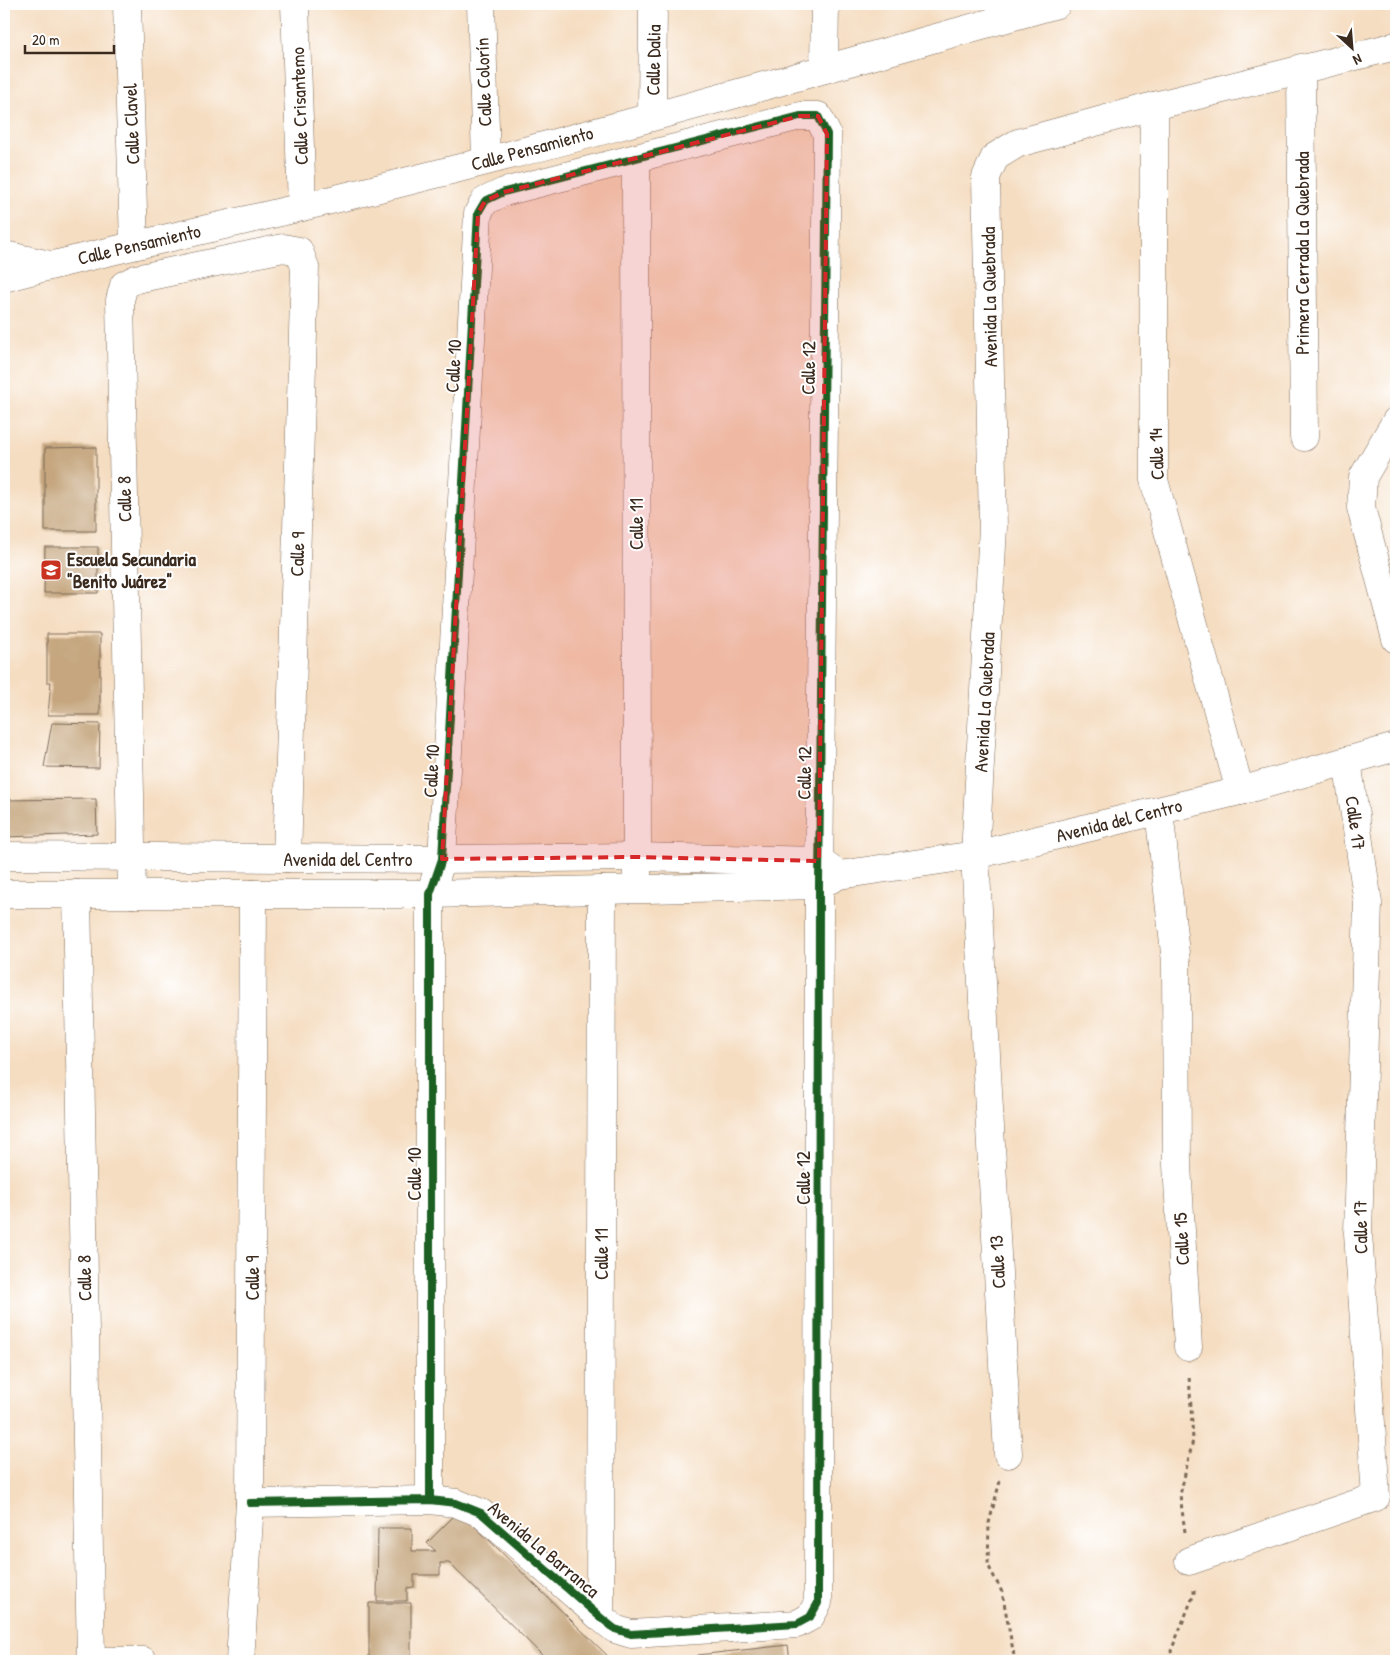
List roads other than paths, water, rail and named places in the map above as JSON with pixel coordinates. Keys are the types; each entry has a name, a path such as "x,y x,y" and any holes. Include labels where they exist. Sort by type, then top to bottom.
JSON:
{"street":[{"name":"Calle Clavel","path":"128,4 134,245"},
{"name":"Calle Crisantemo","path":"295,4 302,207"},
{"name":"Calle Colorín","path":"481,4 486,160"},
{"name":"Calle Dalia","path":"652,116 653,4"},
{"path":"824,69 825,4"},
{"name":"Calle Pensamiento","path":"4,278 134,245 302,207 486,160 1057,4"},
{"name":"Avenida La Quebrada","path":"975,856 993,527 986,177 996,157 1018,143 1301,68 1396,46"},
{"name":"Primera Cerrada La Quebrada","path":"1301,68 1304,437"},
{"name":"Calle 14","path":"1154,106 1154,480 1240,791"},
{"name":"Calle 12","path":"636,158 800,116 818,116 827,134 826,874 818,1603 810,1617"},
{"name":"Calle 11","path":"636,158 637,889"},
{"name":"Calle 10","path":"430,1500 430,894 442,860 478,214 485,201 504,192 636,158"},
{"name":"Calle 8","path":"132,894 120,300 124,285 136,279 284,248 300,251"},
{"name":"Calle 9","path":"287,858 305,267 300,251"},
{"path":"4,255 52,265"},
{"path":"1396,421 1363,478 1361,508 1396,639"},
{"name":"Avenida del Centro","path":"4,894 430,894 602,890 826,874 975,856 1240,791 1396,747"},
{"name":"Calle 17","path":"1189,1561 1376,1497 1358,1232 1368,903 1347,761"},
{"name":"Calle 15","path":"1159,811 1176,962 1177,1165 1188,1347"},
{"name":"Avenida del Centro","path":"4,856 442,860 636,857 826,874"},
{"name":"Calle 13","path":"975,856 1008,1454"},
{"name":"Calle 11","path":"600,1618 602,890"},
{"name":"Calle 8","path":"77,894 92,1661"},
{"name":"Calle 9","path":"240,1661 250,1503 254,894"},
{"name":"Avenida La Barranca","path":"250,1503 430,1500 456,1503 481,1513 600,1618 615,1629 630,1634 797,1624 810,1617"},
{"path":"98,1661 143,1661"}],"place":[{"name":"Escuela Secundaria \"Benito Juárez\"","path":"51,570"}]}
